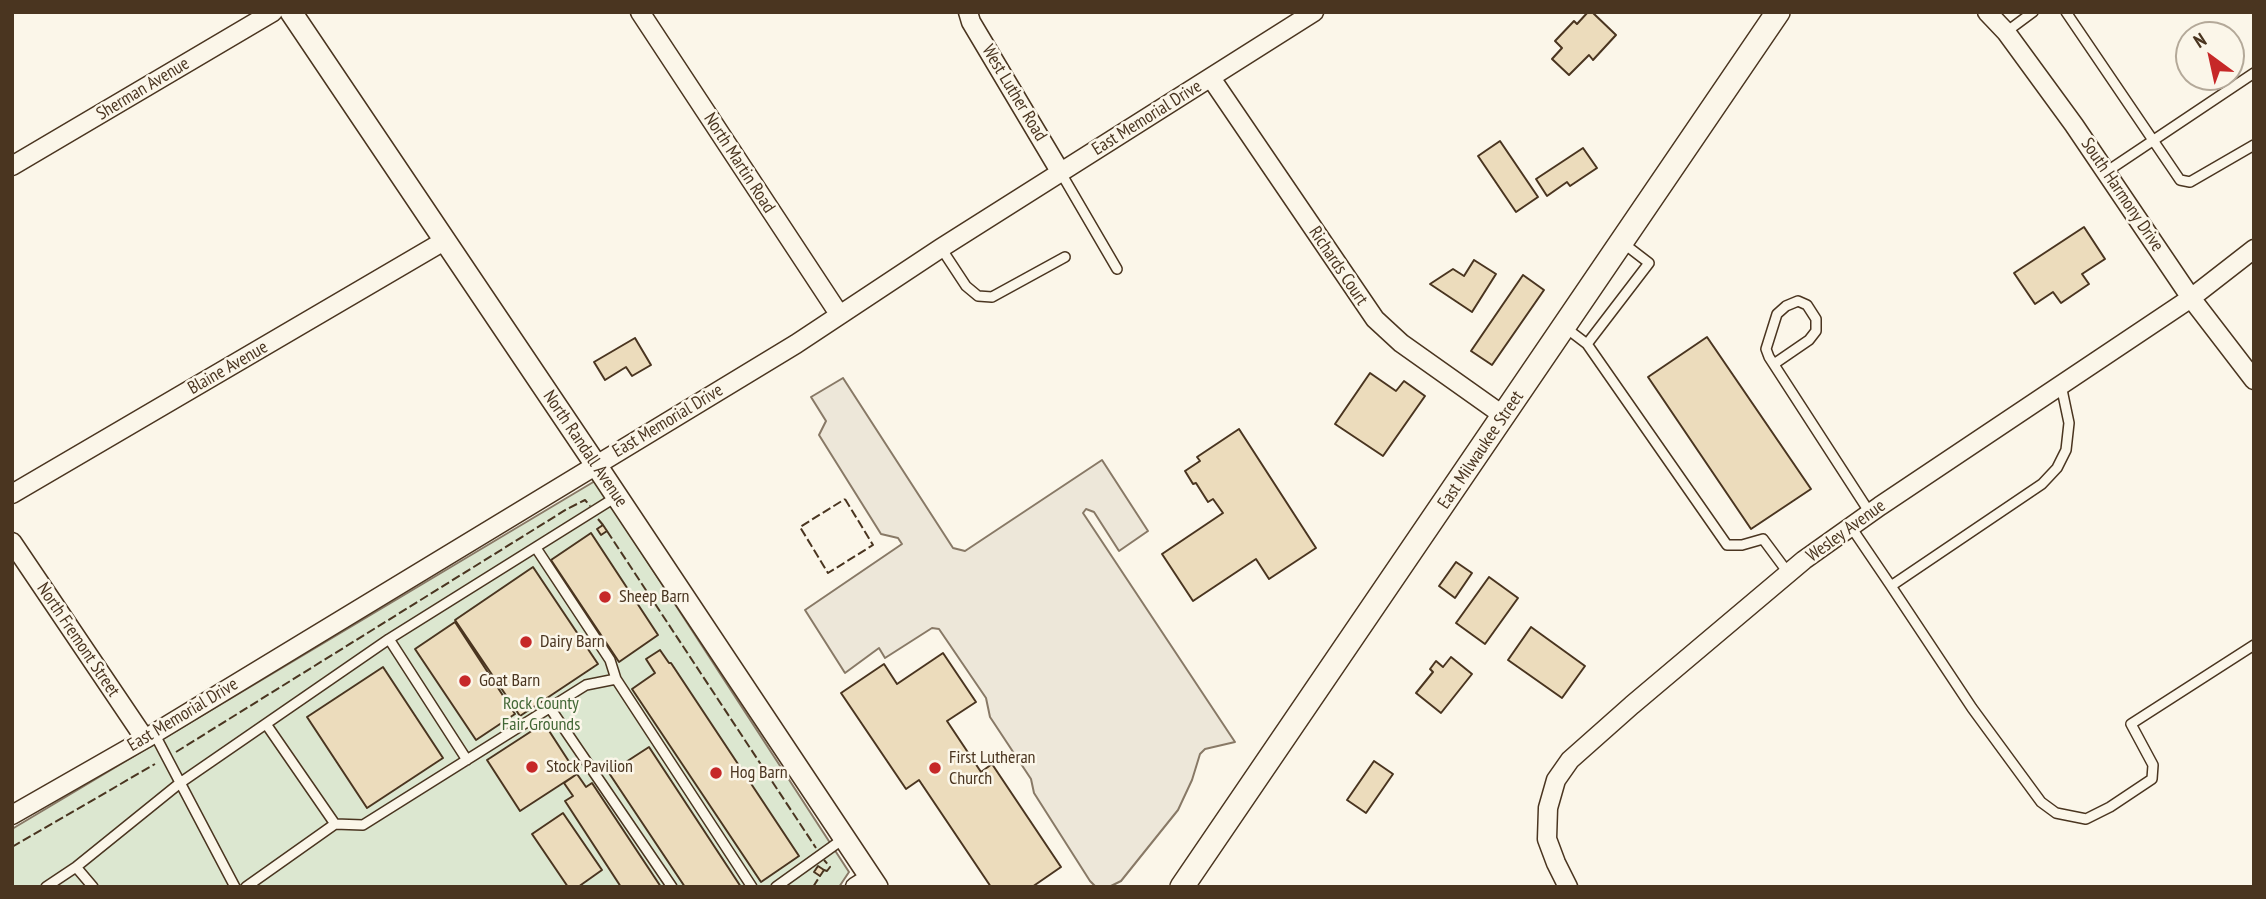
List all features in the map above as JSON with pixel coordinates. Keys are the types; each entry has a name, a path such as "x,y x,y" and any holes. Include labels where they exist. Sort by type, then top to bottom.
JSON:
{"main road":[{"name":"East Milwaukee Street","path":"1182,887 1778,12"}],"street":[{"name":"Sherman Avenue","path":"12,166 273,12"},
{"name":"North Randall Avenue","path":"291,12 845,838 868,884"},
{"name":"North Martin Road","path":"640,12 839,314"},
{"name":"West Luther Road","path":"968,12 971,22 1061,173"},
{"name":"East Memorial Drive","path":"12,815 149,736 796,344 1314,12"},
{"name":"South Harmony Drive","path":"1987,12 2006,32 2106,172 2191,298 2254,380"},
{"name":"Richards Court","path":"1212,78 1375,319 1401,343 1504,416"},
{"name":"Blaine Avenue","path":"12,494 444,241"},
{"name":"Wesley Avenue","path":"1568,887 1547,839 1548,808 1556,780 1570,760 1789,574 1851,527 2191,298 2254,249"},
{"name":"North Fremont Street","path":"12,542 149,736"}],"lane":[{"path":"2006,32 2033,12"},
{"path":"2066,12 2180,180 2190,182 2254,145"},
{"path":"2106,172 2254,73"},
{"path":"1061,173 1117,269"},
{"path":"1587,344 1649,263 1622,242"},
{"path":"942,248 966,286 978,296 985,297 992,297 1065,257"},
{"path":"1774,364 1809,340 1816,331 1816,320 1807,305 1798,301 1777,314 1766,349 1774,364 1870,513"},
{"path":"1565,327 1587,344 1727,545 1742,545 1762,539 1789,574"},
{"path":"1891,586 2042,484 2057,468 2066,450 2069,423 2061,385"},
{"path":"46,887 76,867 180,782 389,639 617,496"},
{"path":"1851,527 1972,708 2041,802 2056,813 2086,819 2110,807 2152,779 2153,765 2130,724 2254,645"},
{"path":"536,548 610,660 616,679 752,887"},
{"path":"389,639 467,760"},
{"path":"246,887 335,824 363,825 586,685 616,679"},
{"path":"550,708 672,887"},
{"path":"266,724 335,824"},
{"path":"149,736 180,782 235,887"},
{"path":"776,887 845,838"},
{"path":"76,867 93,887"}],"green space":[{"name":"Rock County Fair Grounds","path":"595,481 849,872 839,887 12,887 12,829"}],"shaded area":[{"path":"843,378 953,548 965,551 1102,460 1148,531 1119,551 1094,512 1086,509 1083,513 1235,742 1205,749 1200,754 1178,810 1121,881 1109,887 1096,887 1090,881 1034,793 1031,779 990,717 986,698 939,629 932,628 885,658 879,648 845,673 805,610 902,544 898,538 881,534 819,435 826,421 811,397"}],"building":[{"path":"1588,12 1592,12 1616,35 1593,60 1589,55 1569,75 1552,59 1562,48 1555,41 1574,21 1577,24"},
{"path":"1500,141 1538,197 1516,212 1478,156"},
{"path":"1583,148 1597,168 1570,186 1567,182 1547,196 1536,179"},
{"path":"2084,227 2105,259 2082,274 2089,284 2061,303 2053,292 2035,304 2014,273"},
{"path":"1474,260 1496,274 1472,312 1430,284 1453,269 1464,276"},
{"path":"1523,275 1544,290 1492,365 1471,351"},
{"path":"1707,337 1811,489 1751,529 1648,377"},
{"path":"635,338 651,365 632,376 626,367 605,380 594,362"},
{"path":"1370,373 1396,391 1404,381 1425,396 1383,456 1335,424"},
{"path":"1239,429 1316,548 1269,579 1256,559 1193,601 1162,554 1223,513 1213,499 1208,502 1185,471 1200,461 1197,457"},
{"path":"603,525 607,531 601,535 597,529"},
{"name":"Sheep Barn","path":"591,533 658,635 619,662 551,560"},
{"path":"1456,562 1472,573 1455,598 1439,586"},
{"name":"Dairy Barn","path":"533,567 598,664 520,716 455,620"},
{"path":"1489,577 1518,598 1485,644 1456,623"},
{"name":"Goat Barn","path":"455,622 515,714 476,740 415,649"},
{"path":"1531,627 1585,666 1562,698 1508,660"},
{"name":"Hog Barn","path":"660,650 799,856 761,882 632,689 655,673 646,659"},
{"name":"First Lutheran Church","path":"943,653 976,702 947,721 981,772 992,764 1061,867 1032,887 991,887 919,780 906,789 841,693 884,664 897,684"},
{"path":"1451,657 1472,674 1441,713 1416,693 1433,672 1430,669 1436,661 1443,667"},
{"path":"383,667 443,758 367,808 307,717"},
{"name":"Stock Pavilion","path":"544,723 577,774 520,811 487,760"},
{"path":"649,747 741,887 685,887 609,773"},
{"path":"1374,761 1393,774 1366,813 1347,800"},
{"path":"577,774 586,787 592,783 661,887 621,887 565,801 573,796 564,783"},
{"path":"563,813 602,870 578,887 568,887 532,834"},
{"path":"818,866 824,870 820,876 814,872"}],"fence":[{"path":"845,499 873,545 828,573 800,527 845,499"},
{"path":"176,752 567,509 585,500 590,506"},
{"path":"598,519 603,525"},
{"path":"607,531 816,848"},
{"path":"12,847 155,764"},
{"path":"824,860 830,867 827,871 824,870"},
{"path":"813,887 820,876"}],"place":[{"name":"Sheep Barn","path":"605,597"},
{"name":"Dairy Barn","path":"526,642"},
{"name":"Goat Barn","path":"465,681"},
{"name":"Stock Pavilion","path":"532,767"},
{"name":"First Lutheran Church","path":"935,768"},
{"name":"Hog Barn","path":"716,773"}]}
